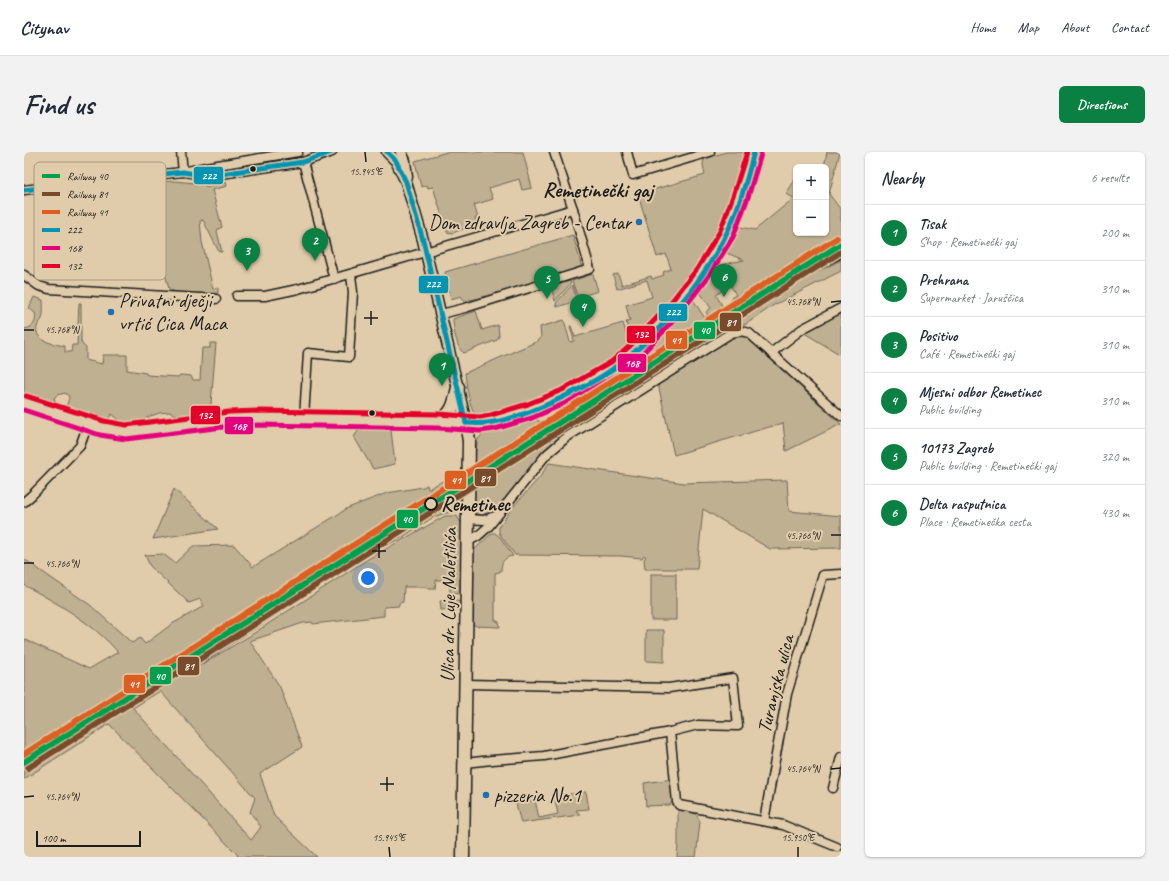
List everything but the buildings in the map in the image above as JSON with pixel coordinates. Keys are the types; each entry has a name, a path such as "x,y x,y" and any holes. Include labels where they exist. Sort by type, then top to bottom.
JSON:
{"main road":[{"path":"24,404 58,413 88,424 126,432 169,428 230,419 304,418 489,423 530,411 549,404 615,368 659,328 687,294 717,252 735,214 754,152"},
{"path":"438,421 445,418 450,412 458,387"},
{"name":"Ulica dr. Luje Naletilića","path":"463,857 469,437 466,423"}],"street":[{"path":"181,152 183,172"},
{"path":"166,174 183,172 205,166 298,152"},
{"path":"183,172 207,176 303,162 332,152"},
{"path":"387,152 396,161 406,182 426,253 466,423"},
{"path":"401,152 406,169 406,182"},
{"path":"441,314 590,269 573,209 554,152"},
{"path":"627,152 633,175 710,152"},
{"path":"303,162 334,279"},
{"path":"24,190 34,189"},
{"path":"237,296 265,296 334,279 426,253 472,237 573,209"},
{"path":"304,418 308,353 349,357 353,292 351,274"},
{"path":"24,275 39,286 49,289 216,299"},
{"path":"770,353 802,329 841,308"},
{"path":"468,540 478,536 489,526 495,516 546,456 567,437 731,334 741,331 749,333 841,416"},
{"path":"24,502 32,496 80,446 88,424"},
{"path":"468,519 484,520 495,516"},
{"name":"Turanjska ulica","path":"764,821 787,694 823,575 841,574"},
{"path":"464,763 544,756 670,732 698,725 738,726 733,678 669,688 466,684"},
{"path":"670,732 677,802 679,805 783,825 837,847"},
{"path":"833,788 841,757"}],"shaded area":[{"path":"447,152 523,152 532,188 522,190 519,179 489,188 493,199 474,205 478,218 475,218 477,223 453,233 447,232 433,187 428,188 427,185 422,187 415,161"},
{"path":"726,152 746,152 739,185 721,229 709,250 681,291 649,328 632,344 626,322 630,321 626,305 652,297 647,280 617,289 613,275 618,274 622,285 651,276 652,279 664,275 663,272 671,269 666,254 657,257 638,194 705,175 703,165 704,159"},
{"path":"827,152 840,152 829,194 829,164 825,164"},
{"path":"166,181 204,183 206,187 226,182 227,186 212,190 222,227 217,231 222,252 218,250 203,220 200,221 202,242 213,289 218,288 218,293 185,293 169,289 166,277"},
{"path":"793,183 793,198 786,194"},
{"path":"829,194 841,210 841,241 471,475 478,439 483,434 538,419 538,422 551,418 551,415 568,403 604,383 636,359 665,330 692,298 704,317 708,315 706,312 711,308 699,291 715,270 720,279 719,281 723,290 716,295 723,307 732,302 730,298 736,295 719,265 744,260 724,252 740,227 755,230 793,199 793,236 829,236"},
{"path":"573,235 583,272 524,288 479,298 464,301 461,296 451,299 445,272"},
{"path":"841,247 841,257 781,287 780,285"},
{"path":"841,260 841,271 774,305 746,324 728,331 698,348 563,436 544,454 493,512 482,516 475,512 473,509 472,480 710,330 712,334 787,287"},
{"path":"593,274 598,291 585,295 579,301 572,281"},
{"path":"570,281 571,283 555,301 551,287"},
{"path":"572,285 577,301 557,307 556,303"},
{"path":"34,297 43,300 43,317 37,327 39,336 46,341 65,346 65,352 71,352 72,345 77,345 79,303 81,303 81,341 86,348 86,360 102,364 103,355 127,355 127,370 146,373 147,375 178,377 180,375 191,376 193,380 200,380 202,348 210,348 210,343 216,343 210,416 195,418 169,412 159,413 146,418 141,424 136,426 125,425 112,414 107,420 91,419 67,411 66,407 69,396 65,393 57,395 54,398 56,405 55,407 24,400 24,329 32,326 35,322 35,313 29,308"},
{"path":"841,310 841,355 801,331"},
{"path":"476,311 482,330 498,325 499,336 497,340 464,353 459,348 457,343 453,319"},
{"path":"564,320 570,342 574,341 570,326 575,337 623,323 630,346 597,370 564,388 528,402 489,413 476,414 471,407 465,373 538,341 541,338 540,327"},
{"path":"733,337 746,337 841,424 786,451 783,423 674,455 658,384"},
{"path":"360,428 391,430 395,464 373,469 354,437"},
{"path":"549,463 684,483 787,480 789,511 841,516 841,548 770,549 703,509 697,569 645,569 644,559 646,557 644,555 642,558 621,556 515,555 499,533 499,527 513,507 540,477"},
{"path":"454,475 457,481 372,532 308,579 24,758 24,639 89,669 118,652 97,632 74,614 24,585 24,559 90,605 132,643 140,638 145,644 172,624 204,606 200,599 189,603 150,566 145,555 163,554 175,563 193,546 234,545 253,567 348,508 387,493 427,485 428,489"},
{"path":"462,487 461,504 457,511 432,518 400,539 376,550 189,672 248,637 368,559 445,516 457,516 462,525 460,594 450,593 450,580 436,580 435,589 429,589 427,587 404,587 403,602 399,603 399,606 384,607 384,616 313,624 312,622 303,623 250,641 280,687 302,747 260,774 274,816 317,857 238,857 237,854 109,724 24,779 24,762 330,568","holes":["160,691 255,798 250,812 261,827 251,840 133,708"]},
{"path":"174,489 218,529 153,539"},
{"path":"492,533 495,533 500,537 513,556 505,559 502,563 501,571 495,573 495,620 499,622 500,627 476,626 472,623 473,553 475,549"},
{"path":"651,574 676,574 676,620 651,620"},
{"path":"453,600 460,602 460,609 441,610 440,601"},
{"path":"646,630 664,630 664,662 646,661"},
{"path":"672,779 673,801 670,805 646,806 644,783"},
{"path":"586,792 589,809 576,810 579,815 521,823 516,804 535,800 539,818 558,814 554,796"},
{"path":"678,809 689,811 699,818 700,822 696,857 677,857"}],"railway":[{"path":"721,320 841,258"}],"rail line":[{"name":"41","path":"24,754 837,238"},
{"name":"40","path":"24,762 841,244"},
{"name":"81","path":"28,768 841,252"}],"transit line":[{"name":"222","path":"166,174 183,172 207,176 303,162 332,152"},
{"name":"222","path":"387,152 396,161 406,182 423,240 466,423"},
{"name":"132","path":"26,396 104,421 126,425 229,412 259,411 438,414 480,417 528,404 562,390 611,362 630,346 667,307 697,269 720,231 747,152"},
{"name":"222","path":"466,423 496,422 525,414 553,402 589,384 608,372 648,339 665,322 696,284 721,244 738,206 754,152"},
{"name":"168","path":"24,410 100,435 126,439 231,426 259,425 438,428 480,431 495,429 532,418 568,402 619,374 640,356 677,317 708,277 733,237 748,197 761,154"},
{"name":"222","path":"24,190 34,189"}],"place":[{"name":"Dom zdravlja Zagreb - Centar","path":"639,222"},
{"name":"Prehrana","path":"315,261"},
{"name":"Positivo","path":"247,271"},
{"name":"Delta rasputnica","path":"724,297"},
{"name":"10173 Zagreb","path":"547,299"},
{"name":"Privatni dječji vrtić Cica Maca","path":"111,312"},
{"name":"Mjesni odbor Remetinec","path":"583,327"},
{"name":"Tisak","path":"442,386"},
{"name":"Remetinec","path":"431,504"},
{"name":"pizzeria No.1","path":"486,795"}],"district":[{"name":"Remetinečki gaj","path":"598,190"}]}
